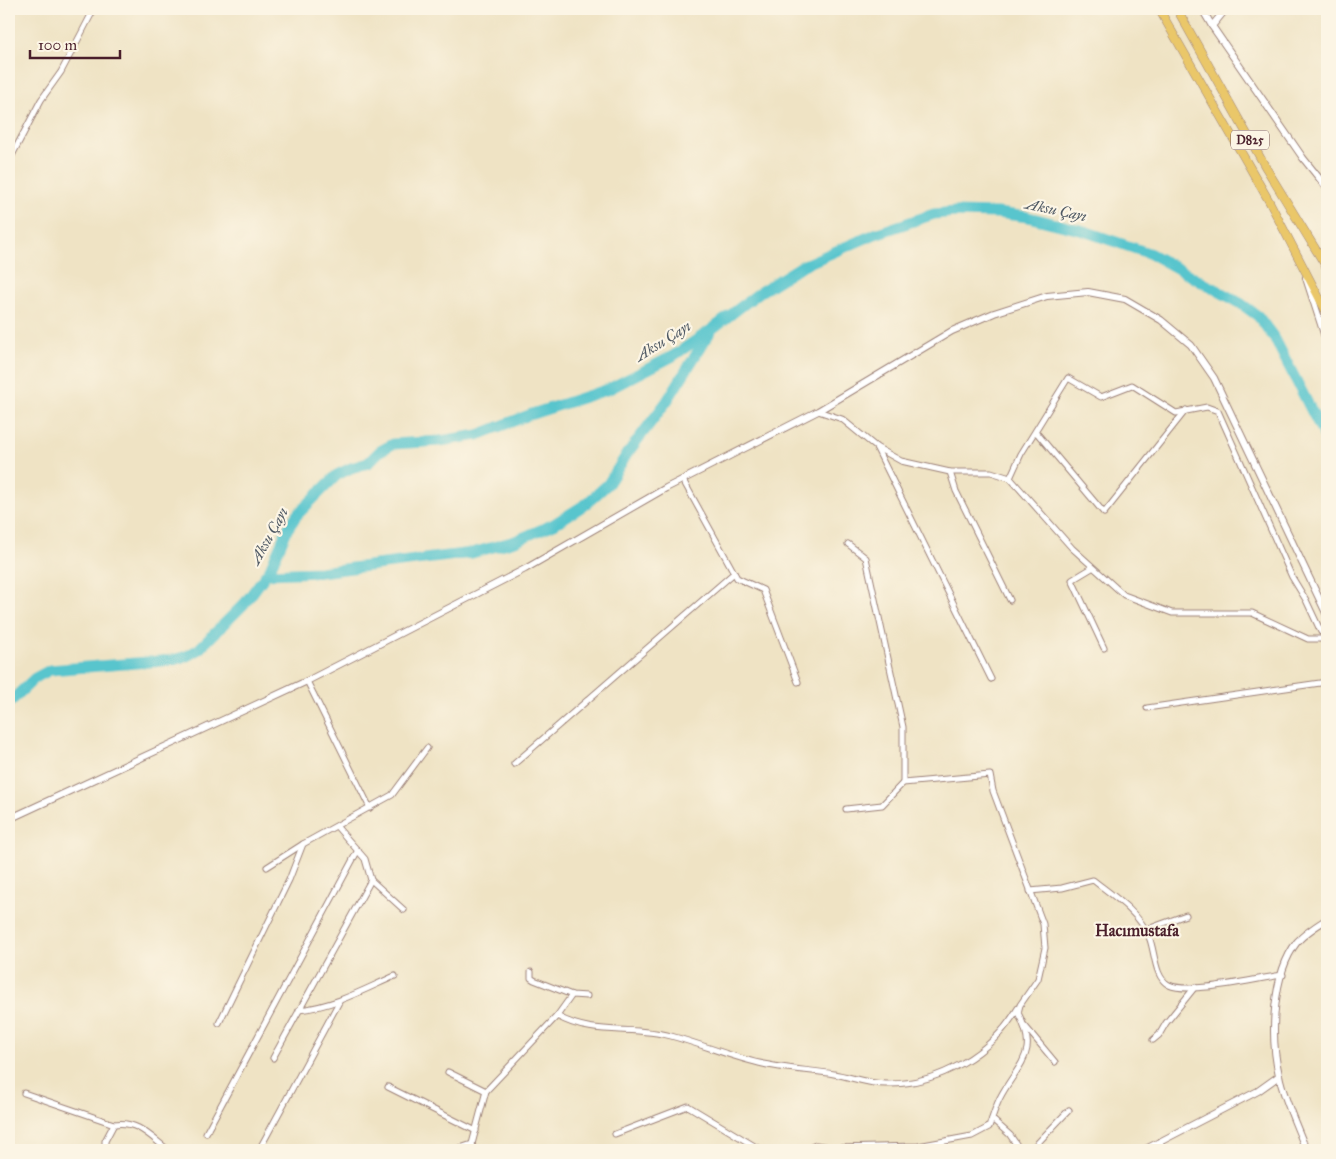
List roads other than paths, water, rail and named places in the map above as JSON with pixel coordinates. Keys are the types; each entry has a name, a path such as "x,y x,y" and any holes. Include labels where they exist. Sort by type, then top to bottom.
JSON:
{"highway":[{"path":"1159,9 1295,249 1327,313"},
{"name":"D825","path":"1177,9 1266,168 1327,268"}],"street":[{"path":"9,161 41,100 61,72 94,9"},
{"path":"1202,9 1303,158 1327,188"},
{"path":"1212,26 1226,9"},
{"path":"1295,249 1320,316 1327,343"},
{"path":"9,819 307,681 525,569 683,480 878,378 952,331 994,313 1047,296 1088,292 1125,299 1161,320 1191,345 1214,378 1327,615"},
{"path":"1010,478 1021,454 1068,378 1101,397 1132,385 1176,413 1207,407 1218,412 1292,577 1306,600 1321,632 1327,634"},
{"path":"1036,432 1104,513 1186,410"},
{"path":"818,411 842,419 876,447 901,462 950,472 991,472 1010,478 1092,568 1124,595 1172,613 1252,613 1308,639 1327,639"},
{"path":"876,447 992,679"},
{"path":"950,472 956,491 1010,600"},
{"path":"683,480 737,578 763,590 798,682"},
{"path":"848,544 866,558 903,727 903,783"},
{"path":"1092,568 1072,580 1104,648"},
{"path":"514,764 734,573"},
{"path":"307,681 315,701 370,808"},
{"path":"1147,708 1327,682"},
{"path":"267,867 303,844 337,827 392,795 427,748"},
{"path":"557,1016 585,1028 644,1030 672,1036 761,1064 840,1075 885,1084 915,1082 947,1072 974,1057 1010,1022 1038,979 1045,948 1043,924 993,791 990,775 903,783 882,805 846,809"},
{"path":"337,827 364,859 371,880 404,910"},
{"path":"219,1023 289,880 303,844"},
{"path":"206,1133 358,850"},
{"path":"273,1058 371,880"},
{"path":"1030,891 1062,888 1093,880 1118,900 1145,930 1149,936 1161,978 1167,984 1195,987 1283,975"},
{"path":"1145,930 1186,915"},
{"path":"1306,1150 1279,1076 1274,1013 1283,975 1296,943 1309,930 1327,919"},
{"path":"531,972 531,978 534,980 572,994 588,996"},
{"path":"299,1010 339,1002 396,976"},
{"path":"1153,1040 1160,1035 1166,1022 1195,987"},
{"path":"474,1150 472,1144 486,1091 557,1016 572,994"},
{"path":"259,1150 339,1002"},
{"path":"1020,1005 1018,1013 1025,1026 1055,1062"},
{"path":"805,1150 816,1145 838,1148 918,1146 972,1136 989,1126 1001,1096 1026,1056 1028,1040 1025,1026"},
{"path":"448,1072 486,1091"},
{"path":"1144,1150 1258,1090 1279,1076"},
{"path":"388,1087 476,1131"},
{"path":"24,1093 114,1124 124,1122 135,1124 168,1150"},
{"path":"615,1134 688,1106 761,1150"},
{"path":"1031,1150 1069,1110"},
{"path":"992,1119 1010,1135 1020,1150"},
{"path":"105,1150 105,1141 114,1124"},
{"path":"454,1150 472,1144"}],"waterway":[{"name":"Aksu Çayı","path":"9,703 35,678 50,670 173,660 187,656 199,649 245,603 270,569 287,530 297,515 337,475 368,463 380,451 393,444 440,441 478,435 529,415 609,389 673,356 711,330 760,292 802,266 875,234 934,214 955,212 997,213 1028,217 1084,231 1151,254 1240,303 1258,316 1275,339 1327,441"},
{"path":"267,574 320,572 472,553 515,541 554,524 586,504 608,484 627,454 667,401 709,334"}],"district":[{"name":"Hacımustafa","path":"1137,930"}]}
